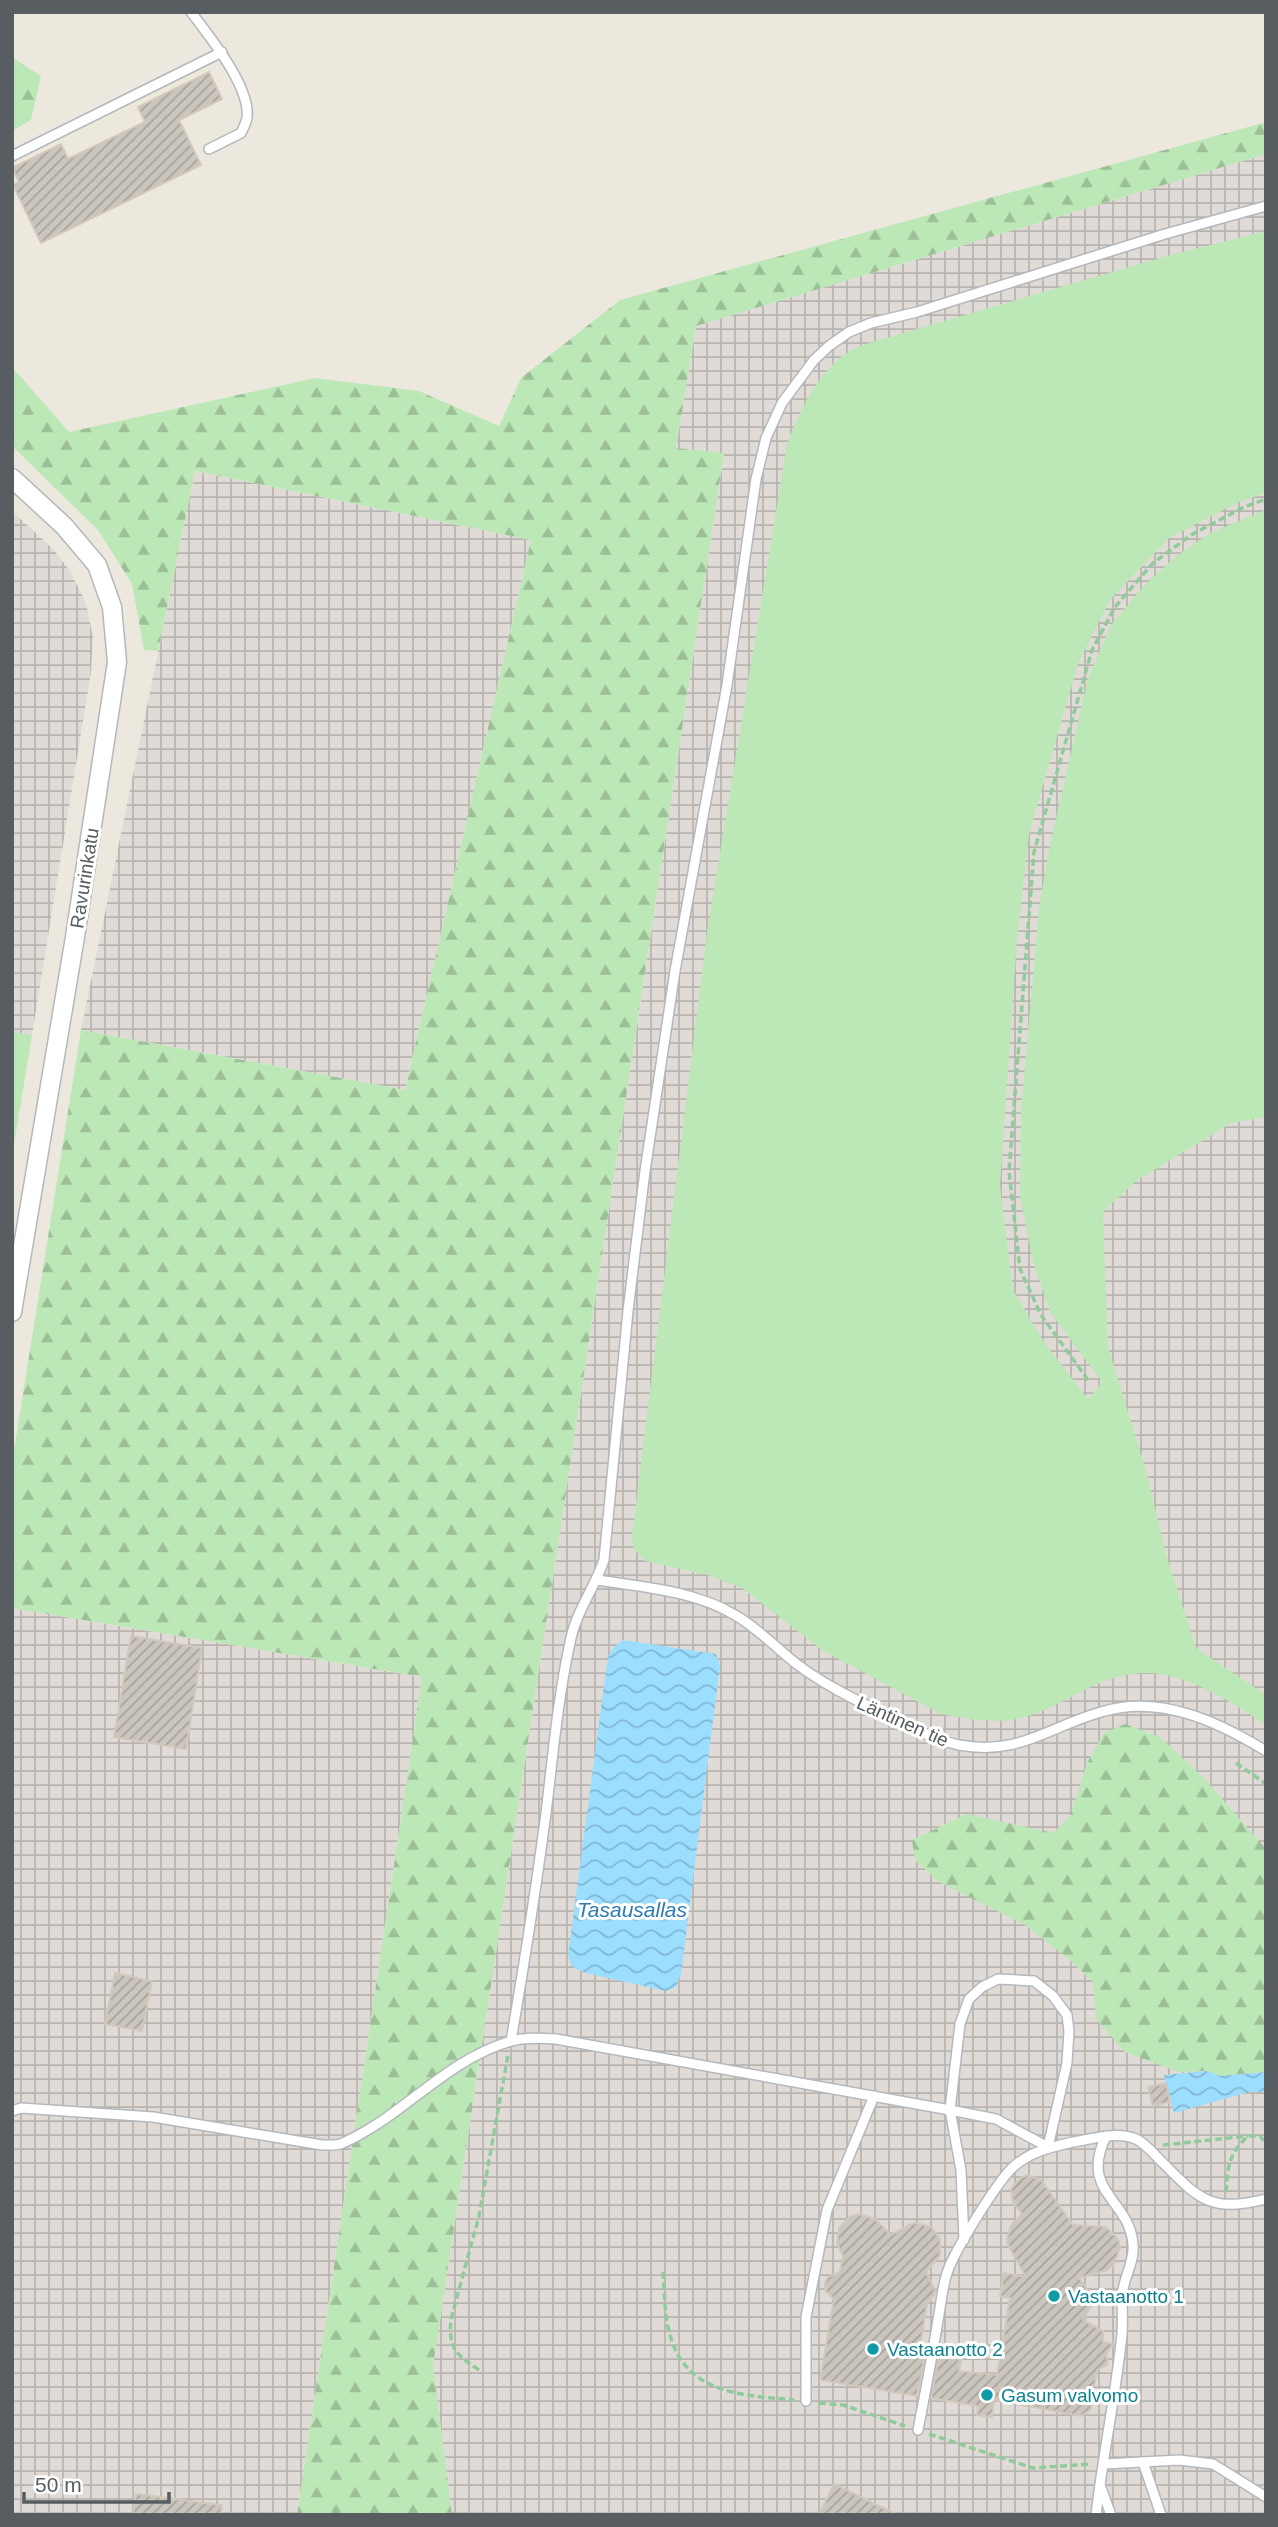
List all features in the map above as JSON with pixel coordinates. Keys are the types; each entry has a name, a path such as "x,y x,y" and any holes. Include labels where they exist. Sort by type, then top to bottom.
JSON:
{"street":[{"name":"Ravurinkatu","path":"12,478 64,526 97,565 113,607 117,662 75,937 12,1312"}],"lane":[{"path":"191,12 222,52 241,88 247,117 241,134 209,149"},
{"path":"12,156 222,52"},
{"path":"511,2040 571,1637 578,1614 597,1580 604,1560 628,1311 645,1171 675,971 727,685 756,479 766,438 782,404 814,360 849,332 1165,234 1266,206"},
{"name":"Läntinen tie","path":"597,1580 666,1591 710,1602 737,1616 799,1666 833,1689 924,1733 956,1744 985,1748 1023,1743 1101,1711 1137,1707 1170,1709 1203,1718 1232,1730 1266,1751"},
{"path":"964,2240 961,2170 950,2110 960,2024 969,1999 982,1987 998,1979 1034,1981 1053,1996 1067,2015 1067,2063 1048,2147"},
{"path":"12,2111 21,2108 153,2117 322,2145 341,2144 487,2049 511,2040 556,2039 996,2119 1048,2147"},
{"path":"806,2401 806,2317 827,2210 874,2096"},
{"path":"1096,2515 1122,2331 1124,2282 1132,2262 1133,2243 1124,2217 1107,2195 1099,2179 1099,2152 1107,2136"},
{"path":"918,2430 947,2273 964,2240 1011,2169 1048,2147 1107,2136 1123,2136 1137,2139 1193,2192 1204,2199 1238,2206 1266,2199"},
{"path":"1104,2464 1179,2460 1213,2464 1266,2497"},
{"path":"1143,2462 1161,2515"},
{"path":"1100,2483 1111,2515"}],"path":[{"path":"1088,1380 1041,1315 1020,1269 1009,1171 1034,852 1092,650 1115,607 1153,563 1191,535 1244,507 1266,499"},
{"path":"1236,1763 1266,1784"},
{"path":"479,2370 460,2357 449,2336 451,2319 479,2216 511,2040"},
{"path":"1226,2205 1228,2164 1236,2148 1248,2136"},
{"path":"1147,2147 1248,2136 1260,2136 1266,2144"},
{"path":"663,2272 668,2331 680,2361 713,2388 732,2394 843,2405 1033,2468 1104,2464"}],"shaded area":[{"path":"1266,154 1266,2515 452,2515 433,2366 724,454 676,448 696,326"},
{"path":"195,471 531,540 405,1090 81,1030"},
{"path":"12,511 53,549 70,571 86,603 93,638 91,672 32,1035 12,1032"},
{"path":"12,1608 422,1677 297,2515 12,2515"}],"green space":[{"path":"12,57 41,76 31,120 12,131"},
{"path":"1266,122 1266,154 696,326 676,448 724,453 433,2366 452,2515 297,2515 422,1677 12,1608 12,1463 81,1030 405,1090 531,540 195,471 158,651 144,650 132,584 98,530 12,446 12,367 69,432 315,378 419,391 499,426 521,378 620,300"},
{"path":"1266,231 1266,493 1239,502 1169,538 1110,600 1078,664 1029,834 1017,940 1000,1186 1013,1290 1044,1342 1088,1399 1102,1382 1050,1312 1033,1262 1020,1196 1021,1111 1039,908 1049,850 1088,678 1111,625 1143,587 1175,557 1212,532 1266,510 1266,1117 1231,1123 1136,1181 1103,1212 1108,1347 1145,1467 1166,1554 1196,1648 1266,1695 1266,1725 1193,1683 1161,1674 1145,1673 1111,1679 1021,1718 991,1721 941,1714 822,1650 742,1588 708,1575 645,1561 633,1548 632,1536 707,933 787,444 818,382 836,362 856,348 1167,256"},
{"path":"12,1032 32,1035 12,1157"},
{"path":"1125,1724 1160,1737 1203,1777 1266,1849 1266,2072 1221,2076 1206,2071 1179,2072 1125,2052 1096,2019 1093,1982 1064,1955 1025,1925 939,1882 915,1860 912,1840 967,1814 1053,1833 1070,1816 1087,1763 1104,1733"}],"water":[{"name":"Tasausallas","path":"623,1640 716,1654 720,1666 681,1974 676,1987 666,1991 586,1973 572,1967 568,1955 608,1656"},
{"path":"1206,2071 1221,2076 1266,2072 1266,2092 1249,2092 1174,2113 1164,2075"}],"building":[{"path":"209,72 222,99 179,120 201,165 41,243 13,185 19,182 12,168 61,144 68,159 145,122 138,107"},
{"path":"131,1636 202,1648 186,1749 114,1737"},
{"path":"115,1973 152,1981 142,2031 105,2024"},
{"path":"1166,2083 1170,2102 1153,2106 1148,2087"},
{"path":"1027,2175 1041,2180 1073,2225 1106,2227 1118,2239 1120,2248 1114,2264 1107,2270 1079,2278 1092,2296 1093,2302 1083,2320 1103,2331 1103,2342 1114,2344 1106,2354 1108,2364 1097,2370 1095,2383 1089,2391 1092,2403 1090,2410 1081,2416 994,2400 992,2417 977,2415 978,2406 931,2398 939,2357 961,2360 959,2371 997,2375 1010,2298 1000,2296 1004,2273 1026,2277 1007,2239 1011,2225 1022,2214 1013,2202 1011,2189 1020,2178"},
{"path":"859,2214 875,2219 891,2235 916,2223 931,2227 940,2239 940,2256 926,2272 935,2290 927,2304 919,2353 925,2354 917,2396 820,2380 834,2299 825,2290 825,2283 828,2277 840,2272 843,2256 837,2244 839,2228 851,2216"},
{"path":"834,2484 898,2515 819,2515"},
{"path":"136,2494 222,2505 221,2515 133,2515"}],"place":[{"name":"Vastaanotto 1","path":"1054,2296"},
{"name":"Vastaanotto 2","path":"873,2349"},
{"name":"Gasum valvomo","path":"987,2395"}]}
